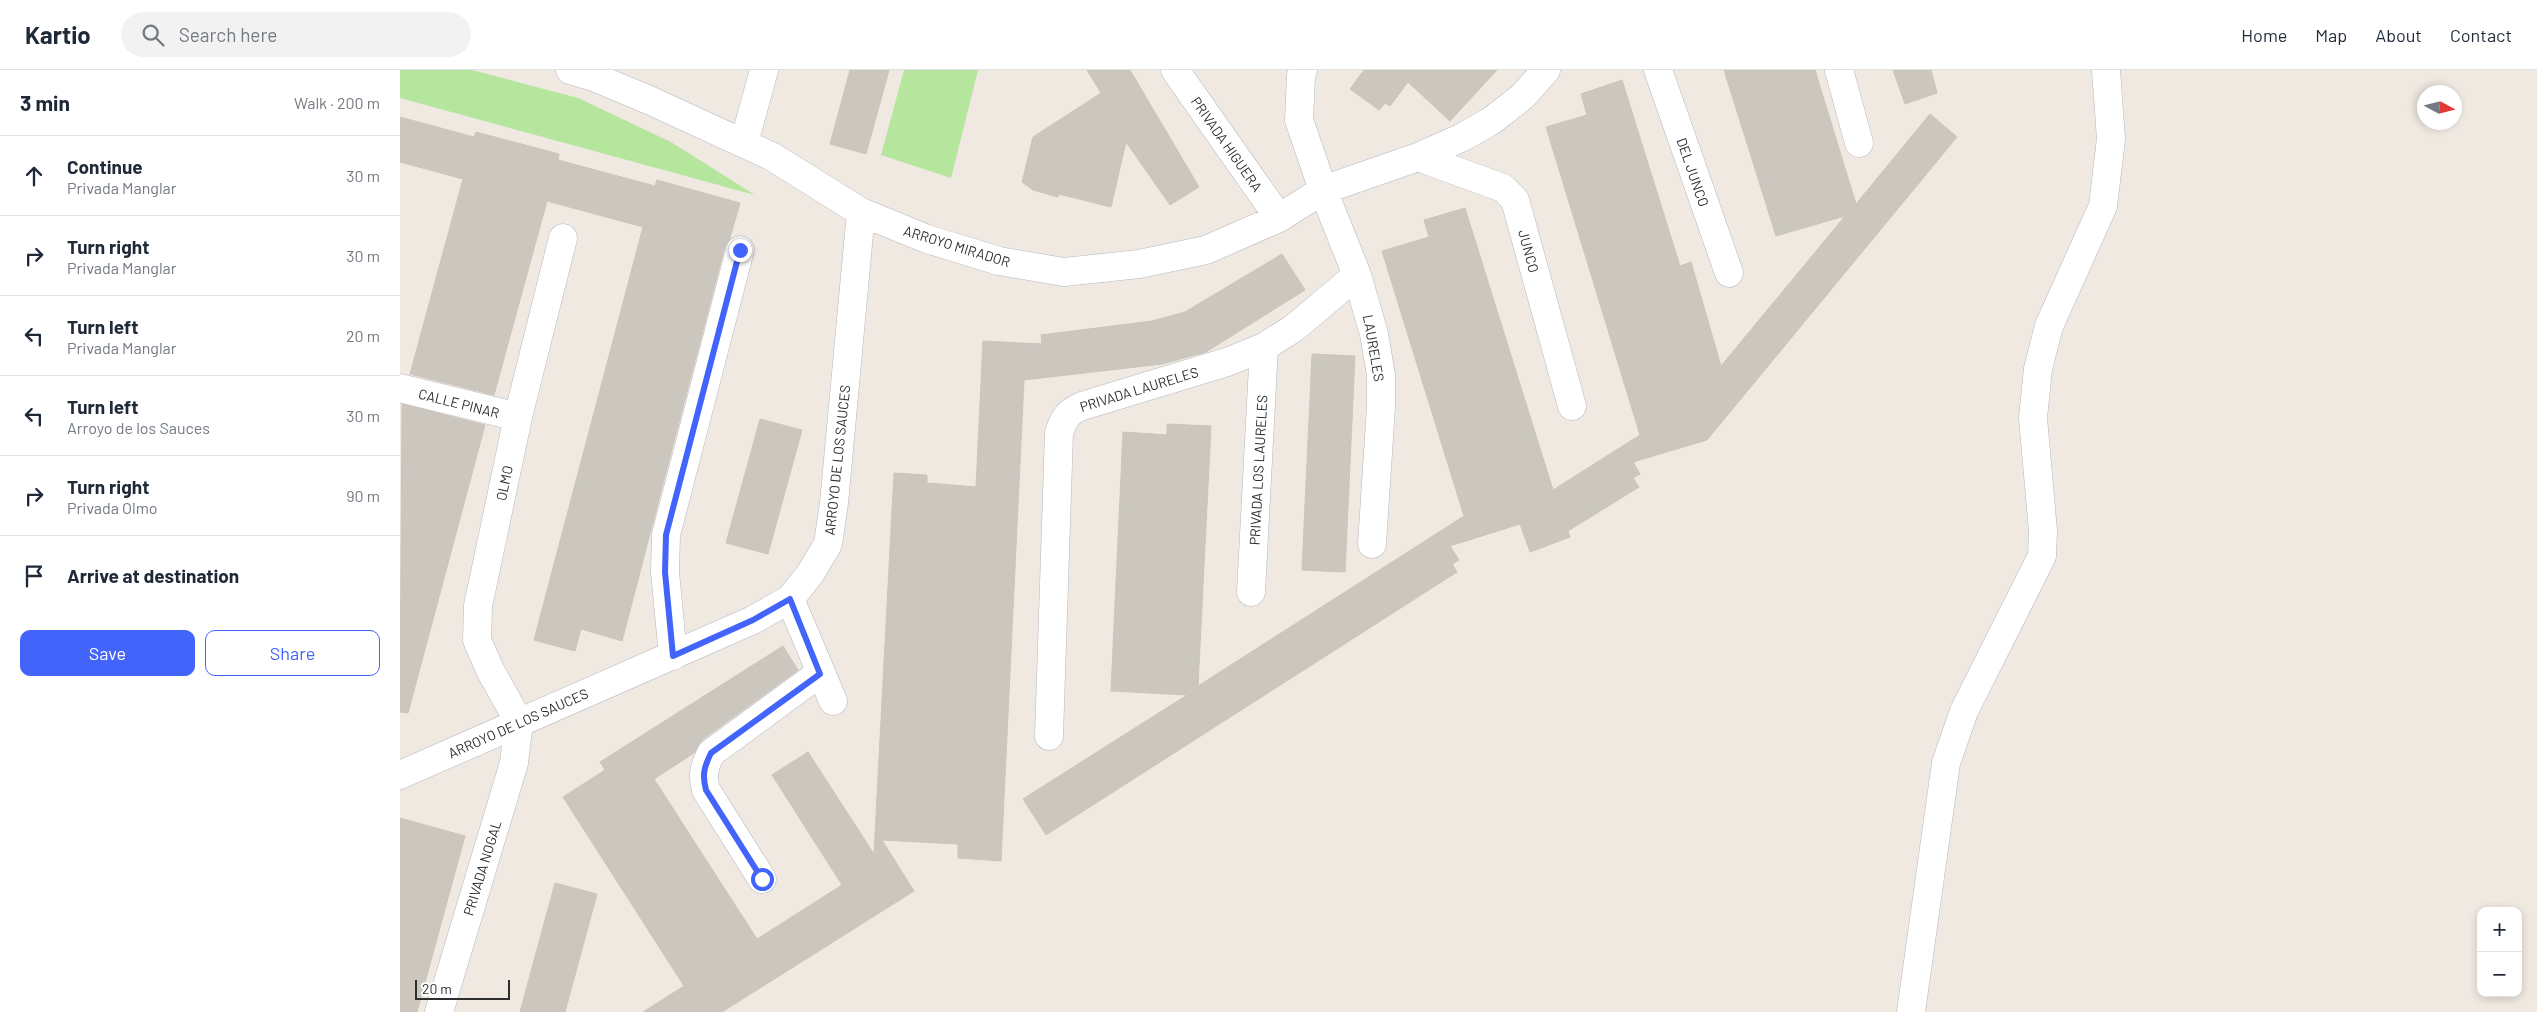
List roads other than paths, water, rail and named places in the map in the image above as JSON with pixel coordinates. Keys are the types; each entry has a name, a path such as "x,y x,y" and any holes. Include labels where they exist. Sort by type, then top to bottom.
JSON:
{"street":[{"name":"ARROYO MIRADOR","path":"570,70 594,76 744,143 771,156 861,212 927,239 999,261 1064,272 1139,264 1206,250 1279,218 1323,190 1418,157 1461,138 1491,121 1523,96 1546,70"},
{"path":"744,143 764,70"},
{"name":"PRIVADA HIGUERA","path":"1175,70 1279,218"},
{"name":"LAURELES","path":"1303,70 1301,76 1299,120 1323,190 1357,275 1374,334 1381,375 1381,407 1372,544"},
{"name":"DEL JUNCO","path":"1658,70 1729,273"},
{"path":"1839,70 1859,143"},
{"path":"1911,1012 1946,763 1964,711 2042,556 2043,531 2033,418 2038,369 2049,326 2103,206 2111,138 2106,70"},
{"name":"JUNCO","path":"1418,157 1503,188 1515,200 1572,406"},
{"name":"ARROYO DE LOS SAUCES","path":"400,775 753,620 790,599 810,574 828,544 835,493 861,212"},
{"name":"OLMO","path":"519,722 490,670 477,640 478,606 518,417 563,238"},
{"path":"673,656 665,572 666,535 740,250"},
{"name":"PRIVADA LAURELES","path":"1050,736 1060,433 1063,419 1070,411 1082,406 1227,362 1264,347 1294,328 1357,275"},
{"name":"PRIVADA LOS LAURELES","path":"1251,592 1264,347"},
{"name":"CALLE PINAR","path":"400,388 518,417"},
{"path":"790,599 833,701"},
{"path":"762,879 706,790 702,776 704,765 711,753 820,674"},
{"name":"PRIVADA NOGAL","path":"439,1012 514,763 519,722"}]}
